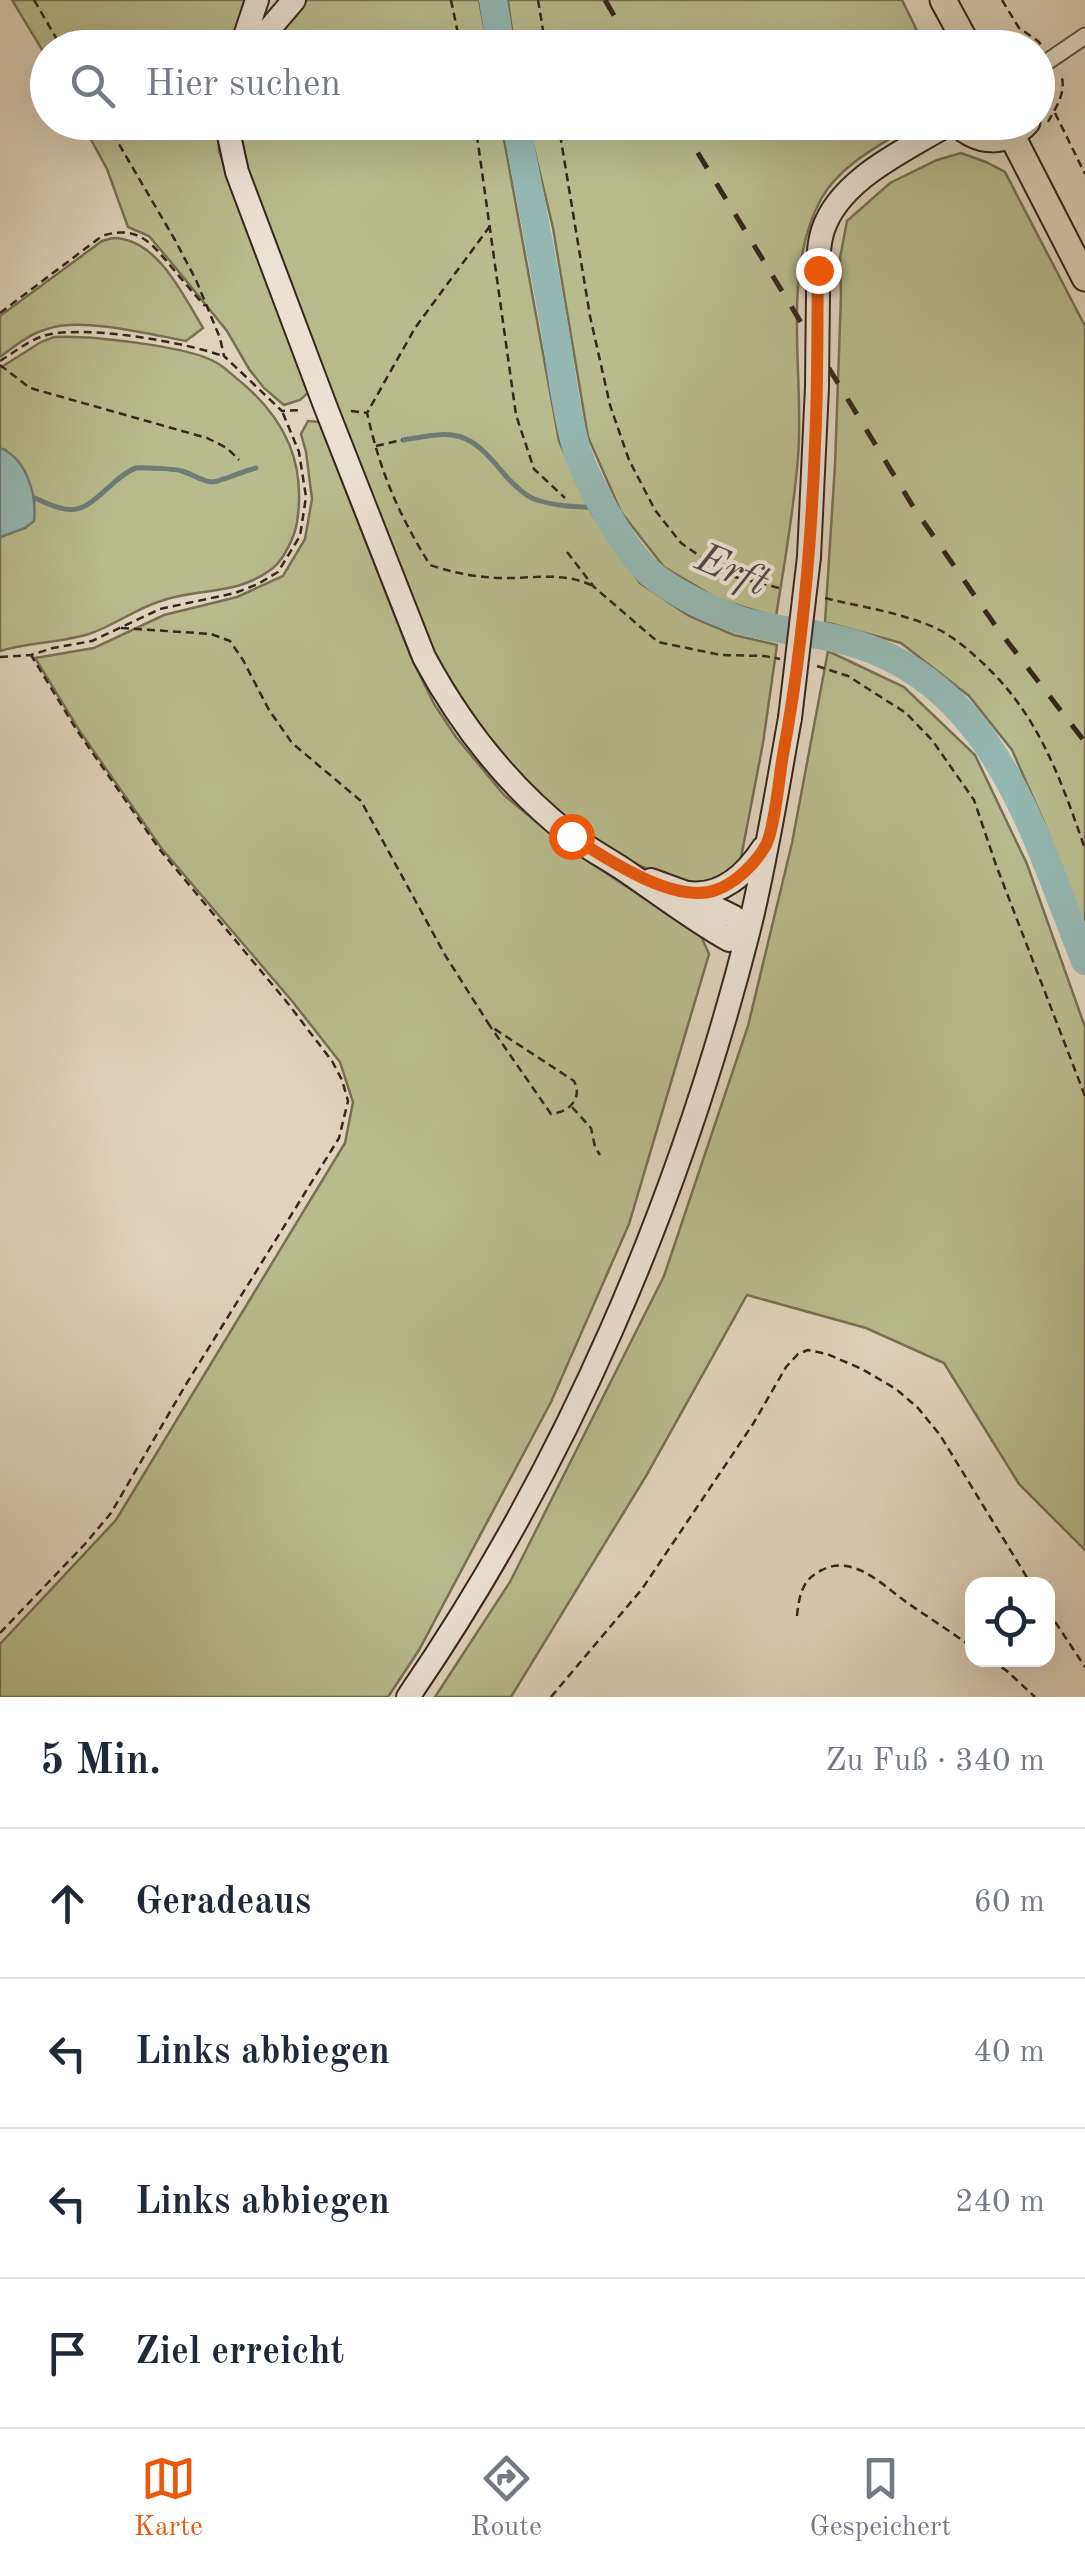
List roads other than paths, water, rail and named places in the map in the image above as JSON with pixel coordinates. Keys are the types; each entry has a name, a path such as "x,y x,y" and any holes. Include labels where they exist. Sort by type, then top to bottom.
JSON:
{"main road":[{"path":"247,30 257,0"},
{"path":"268,30 294,0"},
{"path":"942,0 959,30"},
{"path":"230,140 236,172 424,657 467,730 513,785 571,836 690,918 729,940 747,935"},
{"path":"408,1697 468,1604 568,1422 647,1243 684,1145 747,935 790,718 809,558 821,236 837,202 849,189 924,140"},
{"path":"1033,140 1085,278"},
{"path":"684,892 705,893 723,887 745,871 768,841"},
{"path":"629,873 684,892 734,916 747,935"}],"street":[{"path":"1055,56 1085,36"}],"water":[{"path":"0,448 17,460 28,478 34,521 0,537"}],"waterway":[{"name":"Erft","path":"493,0 498,30"},
{"name":"Erft","path":"519,140 575,443 595,492 628,548 660,581 707,607 754,624 833,638 887,656 932,684 969,720 999,763 1046,860 1085,961"},
{"path":"403,440 436,435 460,437 481,449 514,485 534,499 604,508"},
{"path":"35,498 62,508 80,508 136,468 179,470 212,482 256,468"}],"railway":[{"path":"605,0 622,30"},
{"path":"690,140 914,508 997,628 1085,742"}]}
